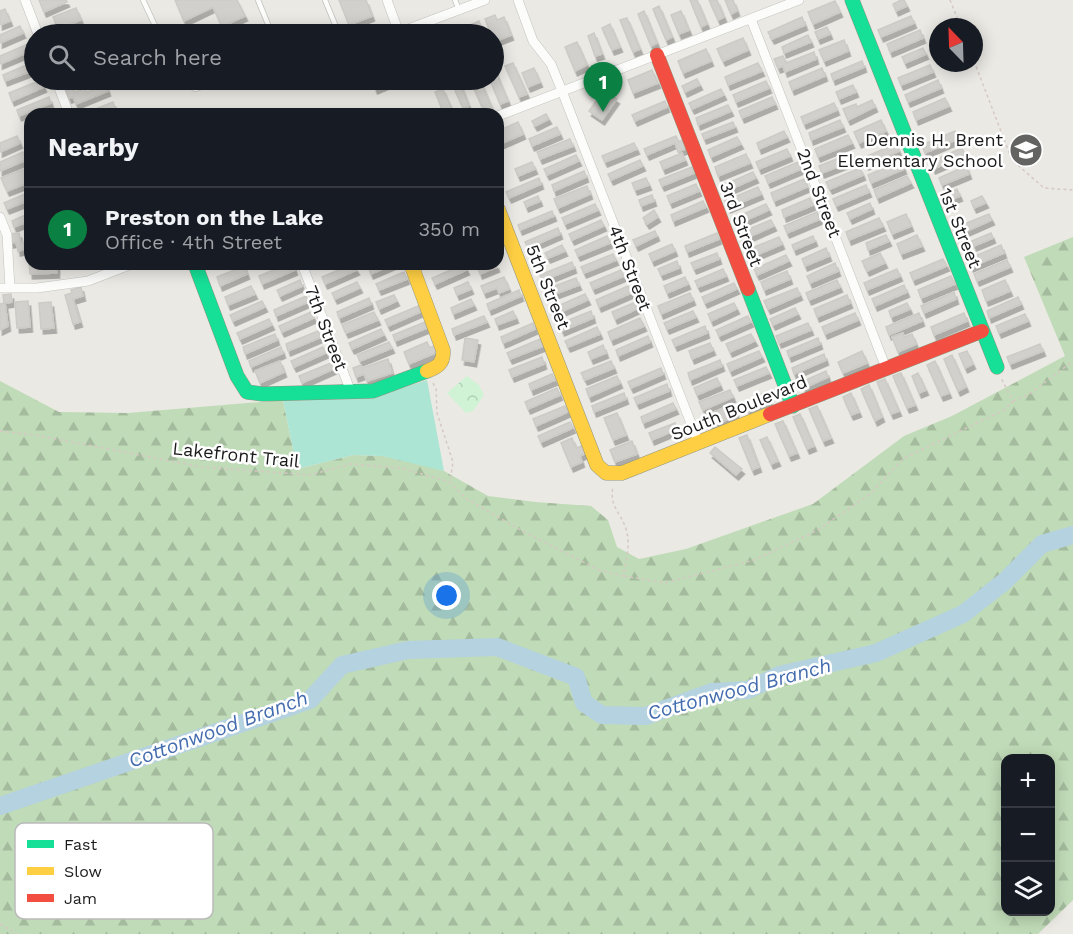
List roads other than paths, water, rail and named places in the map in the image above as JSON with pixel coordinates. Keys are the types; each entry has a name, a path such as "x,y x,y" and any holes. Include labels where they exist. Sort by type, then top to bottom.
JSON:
{"street":[{"path":"25,0 34,24"},
{"path":"387,0 394,24"},
{"path":"423,24 485,0"},
{"name":"4th Street","path":"518,0 533,41 551,64 699,444"},
{"path":"504,114 799,0"},
{"name":"1st Street","path":"852,0 997,368"},
{"name":"2nd Street","path":"751,19 886,368"},
{"name":"3rd Street","path":"657,55 793,406"},
{"path":"60,90 67,108"},
{"path":"0,217 7,235 5,288 37,288 87,281 114,270"},
{"name":"5th Street","path":"504,224 597,465 606,473 615,473"},
{"path":"197,270 237,376 247,392 263,394 374,391 438,367 442,362 444,352 442,344 413,270"},
{"name":"7th Street","path":"304,270 351,392"},
{"name":"South Boulevard","path":"615,473 622,473 699,444 982,331"}],"lane":[{"path":"143,0 154,24"},
{"path":"258,0 268,24"},
{"path":"325,0 335,24"},
{"path":"455,0 459,10"}],"waterway":[{"name":"Cottonwood Branch","path":"0,806 310,700 342,665 408,650 497,647 576,677 584,703 602,715 646,716 712,692 748,690 779,675 876,653 963,614 1005,581 1042,544 1073,535"}],"place":[{"name":"Preston on the Lake","path":"603,112"},
{"name":"Dennis H. Brent Elementary School","path":"1026,150"}]}
